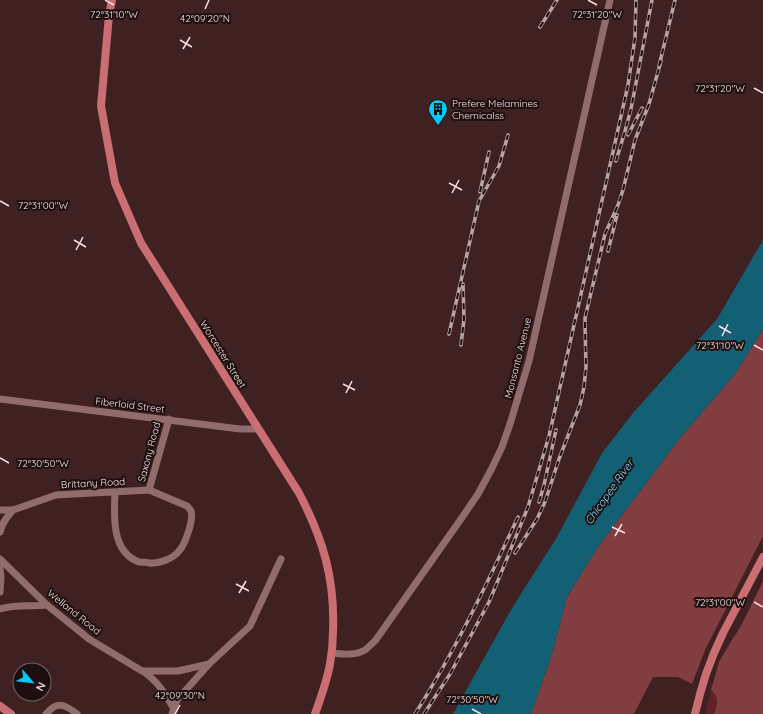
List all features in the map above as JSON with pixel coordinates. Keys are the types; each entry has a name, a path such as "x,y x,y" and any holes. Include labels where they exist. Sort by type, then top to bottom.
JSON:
{"main road":[{"name":"Worcester Street","path":"112,0 109,14 101,106 115,183 142,243 299,493 312,520 323,549 329,572 333,603 332,653 325,687 315,714"},
{"path":"695,714 706,674 714,653 763,557"},
{"path":"0,706 11,714"}],"street":[{"name":"Monsanto Avenue","path":"332,653 360,652 375,641 472,502 491,470 502,447 513,416 529,360 610,0"},
{"name":"Fiberloid Street","path":"0,399 240,429 258,429"},
{"name":"Saxony Road","path":"149,490 168,419"},
{"name":"Brittany Road","path":"0,510 12,510 56,495 149,490 191,509 192,516 190,526 179,551 166,560 153,564 139,562 128,555 120,546 115,526 114,492"},
{"path":"0,532 6,518 12,510"},
{"name":"Welland Road","path":"0,559 47,605 89,639 152,678 159,685 173,711"},
{"path":"173,711 177,700 209,664 250,626 281,559"},
{"path":"0,568 0,592"},
{"path":"0,610 12,606 47,605"},
{"path":"142,671 178,671 209,664"},
{"path":"46,714 54,706 58,705 64,706 77,714"}],"shaded area":[{"path":"763,329 763,536 706,648 692,684 678,677 653,677 634,714 531,714 552,654 567,597 598,547 680,438 735,374"},
{"path":"763,581 763,714 714,714 717,698 711,690 719,662 741,626"},
{"path":"711,690 717,698 716,707 714,714 705,714"}],"water":[{"name":"Chicopee River","path":"763,240 763,329 735,374 680,438 598,547 567,597 552,654 531,714 453,714 512,608 557,537 602,453 633,413 717,319"}],"railway":[{"path":"540,27 557,0"},
{"path":"424,714 450,674 489,602 528,507 549,436 628,85 635,38 636,0"},
{"path":"616,161 631,109 652,0"},
{"path":"659,66 675,0"},
{"path":"515,553 537,519 545,502 559,459 580,405 586,367 585,318 605,234 623,190 635,140 649,104 661,61"},
{"path":"628,135 642,108"},
{"path":"449,334 479,201 499,166 508,135"},
{"path":"480,192 489,152"},
{"path":"608,251 617,215"},
{"path":"461,345 464,319 463,284"},
{"path":"539,502 556,430"},
{"path":"415,714 457,642 518,517"}],"place":[{"name":"Prefere Melamines Chemicalss","path":"438,126"}]}
